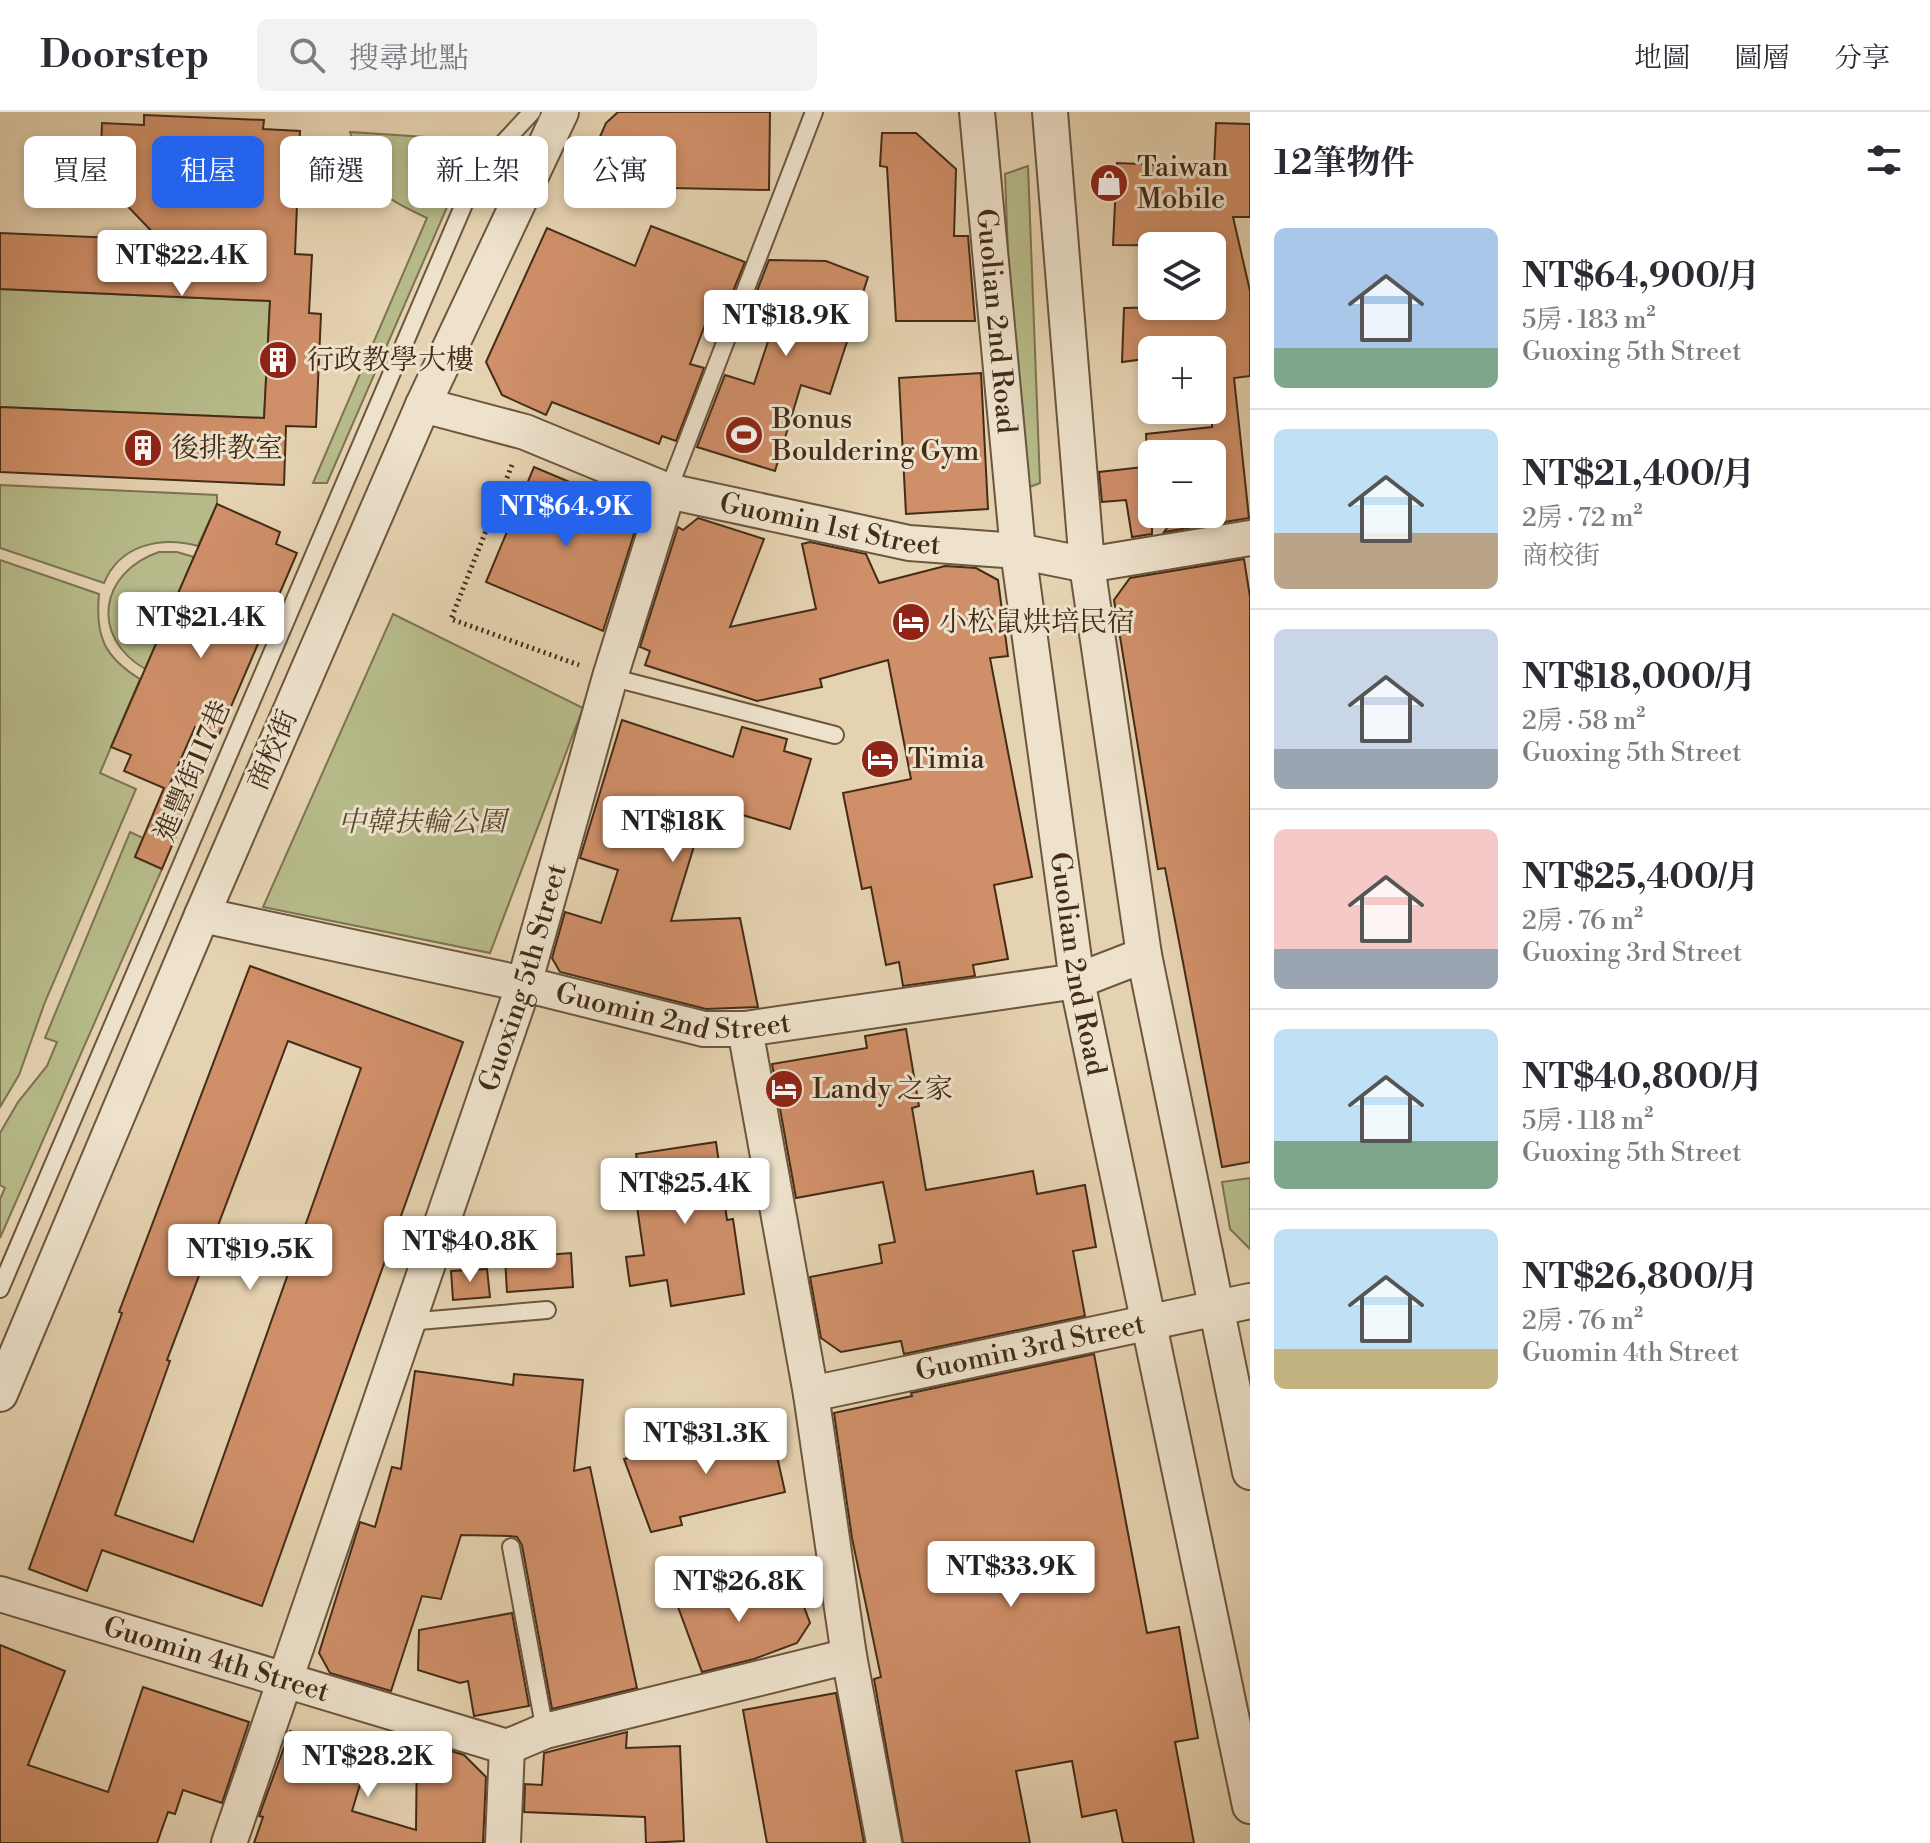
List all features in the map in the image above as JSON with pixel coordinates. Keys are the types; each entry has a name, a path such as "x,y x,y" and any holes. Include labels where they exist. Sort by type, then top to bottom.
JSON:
{"street":[{"name":"商校街","path":"0,1394 202,915 423,405 561,112"},
{"name":"Guolian 2nd Road","path":"977,112 1018,551 1077,981 1250,1806"},
{"path":"1050,112 1087,565 1144,955 1250,1472"},
{"name":"Guomin 1st Street","path":"423,405 525,432 668,491 909,543 1018,551 1087,565 1250,538"},
{"name":"Guoxing 5th Street","path":"229,1843 524,984 610,677 668,491"},
{"name":"Guomin 2nd Street","path":"202,915 524,984 704,1029 745,1029 1077,981 1144,955"},
{"path":"745,1029 811,1394 849,1656 884,1843"},
{"name":"Guomin 3rd Street","path":"811,1394 1250,1301"},
{"name":"Guomin 4th Street","path":"0,1594 507,1747"},
{"path":"503,1843 507,1747 545,1731 849,1656"}],"lane":[{"name":"進豐街117巷","path":"0,1289 479,169 532,112"},
{"name":"Guoxing 5th Street","path":"668,491 814,112"},
{"path":"610,677 835,735"},
{"path":"407,1322 547,1310"},
{"path":"511,1547 545,1731"}],"path":[{"path":"525,432 451,619 610,677"}],"green space":[{"path":"350,132 411,136 408,136 408,208 447,208 327,483 313,483 427,218 392,200 392,136 351,136"},
{"path":"1028,166 1040,483 1017,492 1005,174"},
{"path":"0,289 270,301 264,418 0,407"},
{"path":"0,485 217,495 217,504 198,546 170,542 144,546 120,559 104,583 0,548"},
{"path":"159,552 177,552 194,557 145,669 127,655 115,640 109,623 109,606 114,589 124,574 139,561"},
{"path":"0,560 99,594 99,622 104,644 118,662 140,679 100,773 136,789 45,1002 19,1075 0,1107"},
{"name":"中韓扶輪公園","path":"393,614 583,708 490,953 263,907"},
{"path":"130,832 143,838 135,857 162,869 0,1238 0,1199 5,1188 0,1185 0,1133 18,1102 47,1066 57,1042 45,1038"},
{"path":"1250,1178 1250,1249 1230,1229 1222,1182"}],"building":[{"path":"618,112 770,112 769,190 676,188 676,136 600,136 606,123"},
{"path":"144,115 264,120 263,129 300,131 300,136 280,136 280,208 297,208 295,254 312,255 309,313 321,314 316,427 286,426 284,485 0,472 0,407 264,418 270,301 0,289 0,233 160,240 129,208 136,208 136,136 102,136 102,123 144,125"},
{"path":"1216,123 1250,124 1250,217 1233,217 1250,291 1250,376 1234,378 1249,518 1226,522 1226,440 1146,440 1146,434 1226,424 1226,336 1138,336 1138,360 1122,362 1124,308 1138,308 1138,320 1226,320 1226,232 1138,232 1138,245 1113,245 1117,163 1214,167"},
{"path":"882,133 916,133 956,169 954,236 968,236 975,321 896,321 887,167 880,166"},
{"path":"651,226 745,262 729,301 716,296 690,364 704,368 676,441 662,436 659,444 552,402 546,415 502,395 486,362 547,228 635,266"},
{"path":"769,260 826,261 868,277 830,394 801,385 775,471 697,447 725,375 754,384 775,320 750,309"},
{"path":"981,373 988,509 906,514 899,378"},
{"path":"534,467 641,512 603,631 486,582"},
{"path":"1138,468 1138,528 1152,528 1152,534 1132,537 1126,500 1102,502 1099,472"},
{"path":"217,504 280,532 276,544 297,553 218,737 195,727 169,786 193,796 162,869 135,857 164,788 124,771 131,755 111,747"},
{"path":"698,518 764,539 730,627 816,609 802,544 810,542 866,554 879,583 945,566 976,568 998,580 1008,656 990,658 1032,877 994,885 1008,959 973,965 975,976 903,986 899,962 886,965 871,887 862,889 843,793 911,779 888,660 820,679 822,687 757,701 645,665 650,651 640,647 678,527 683,530"},
{"path":"1167,528 1188,528 1164,532"},
{"path":"1244,559 1250,597 1250,1162 1222,1167 1165,868 1158,869 1114,600 1130,578"},
{"path":"622,720 733,757 742,727 787,739 784,751 811,759 790,829 712,806 708,818 703,817 671,921 740,918 758,1007 706,1009 560,972 552,958 565,912 601,923 618,870 580,858"},
{"path":"250,966 463,1042 262,1606 102,1550 87,1591 29,1569 122,1313 119,1312","holes":["288,1041 361,1068 193,1542 115,1515 170,1361 167,1360"]},
{"path":"906,1029 919,1106 912,1108 926,1190 1033,1171 1037,1194 1085,1185 1096,1247 1073,1251 1085,1316 904,1354 901,1341 841,1352 821,1338 810,1277 882,1263 879,1245 895,1242 883,1182 796,1198 772,1064 867,1048 865,1036"},
{"path":"716,1142 727,1220 733,1219 744,1294 671,1306 667,1280 630,1286 626,1257 644,1255 632,1172 639,1171 636,1154"},
{"path":"571,1253 573,1287 507,1292 505,1258"},
{"path":"487,1269 490,1297 453,1300 451,1271"},
{"path":"1094,1354 1147,1633 1179,1627 1198,1738 1175,1742 1194,1843 1123,1843 1116,1810 1082,1817 1072,1761 1016,1771 1030,1843 903,1843 874,1679 881,1677 852,1538 834,1413 912,1396 911,1393"},
{"path":"415,1371 513,1385 514,1374 583,1380 574,1471 590,1467 637,1688 552,1709 522,1545 517,1537 510,1536 461,1535 441,1599 422,1596 391,1691 330,1673 319,1653 360,1522 375,1527 392,1467 401,1469"},
{"path":"770,1425 785,1492 680,1517 682,1525 651,1532 624,1459"},
{"path":"729,1576 741,1608 797,1588 810,1623 797,1643 754,1659 702,1672 674,1596"},
{"path":"512,1613 529,1706 474,1716 468,1681 460,1683 418,1670 419,1630"},
{"path":"0,1645 65,1671 28,1765 108,1792 143,1687 249,1722 222,1803 183,1790 175,1814 168,1812 157,1843 0,1843"},
{"path":"836,1693 864,1843 767,1843 743,1710"},
{"path":"290,1731 353,1751 346,1773 362,1778 352,1811 416,1830 417,1744 428,1744 464,1755 486,1777 483,1843 254,1843 263,1817 259,1816"},
{"path":"627,1732 626,1748 680,1746 684,1841 646,1843 645,1817 524,1812 525,1784 542,1785 544,1753"}],"place":[{"name":"Taiwan Mobile","path":"1109,183"},
{"name":"行政教學大樓","path":"278,360"},
{"name":"Bonus Bouldering Gym","path":"744,435"},
{"name":"後排教室","path":"143,448"},
{"name":"小松鼠烘培民宿","path":"911,622"},
{"name":"Timia","path":"880,759"},
{"name":"Landy 之家","path":"784,1089"}]}
